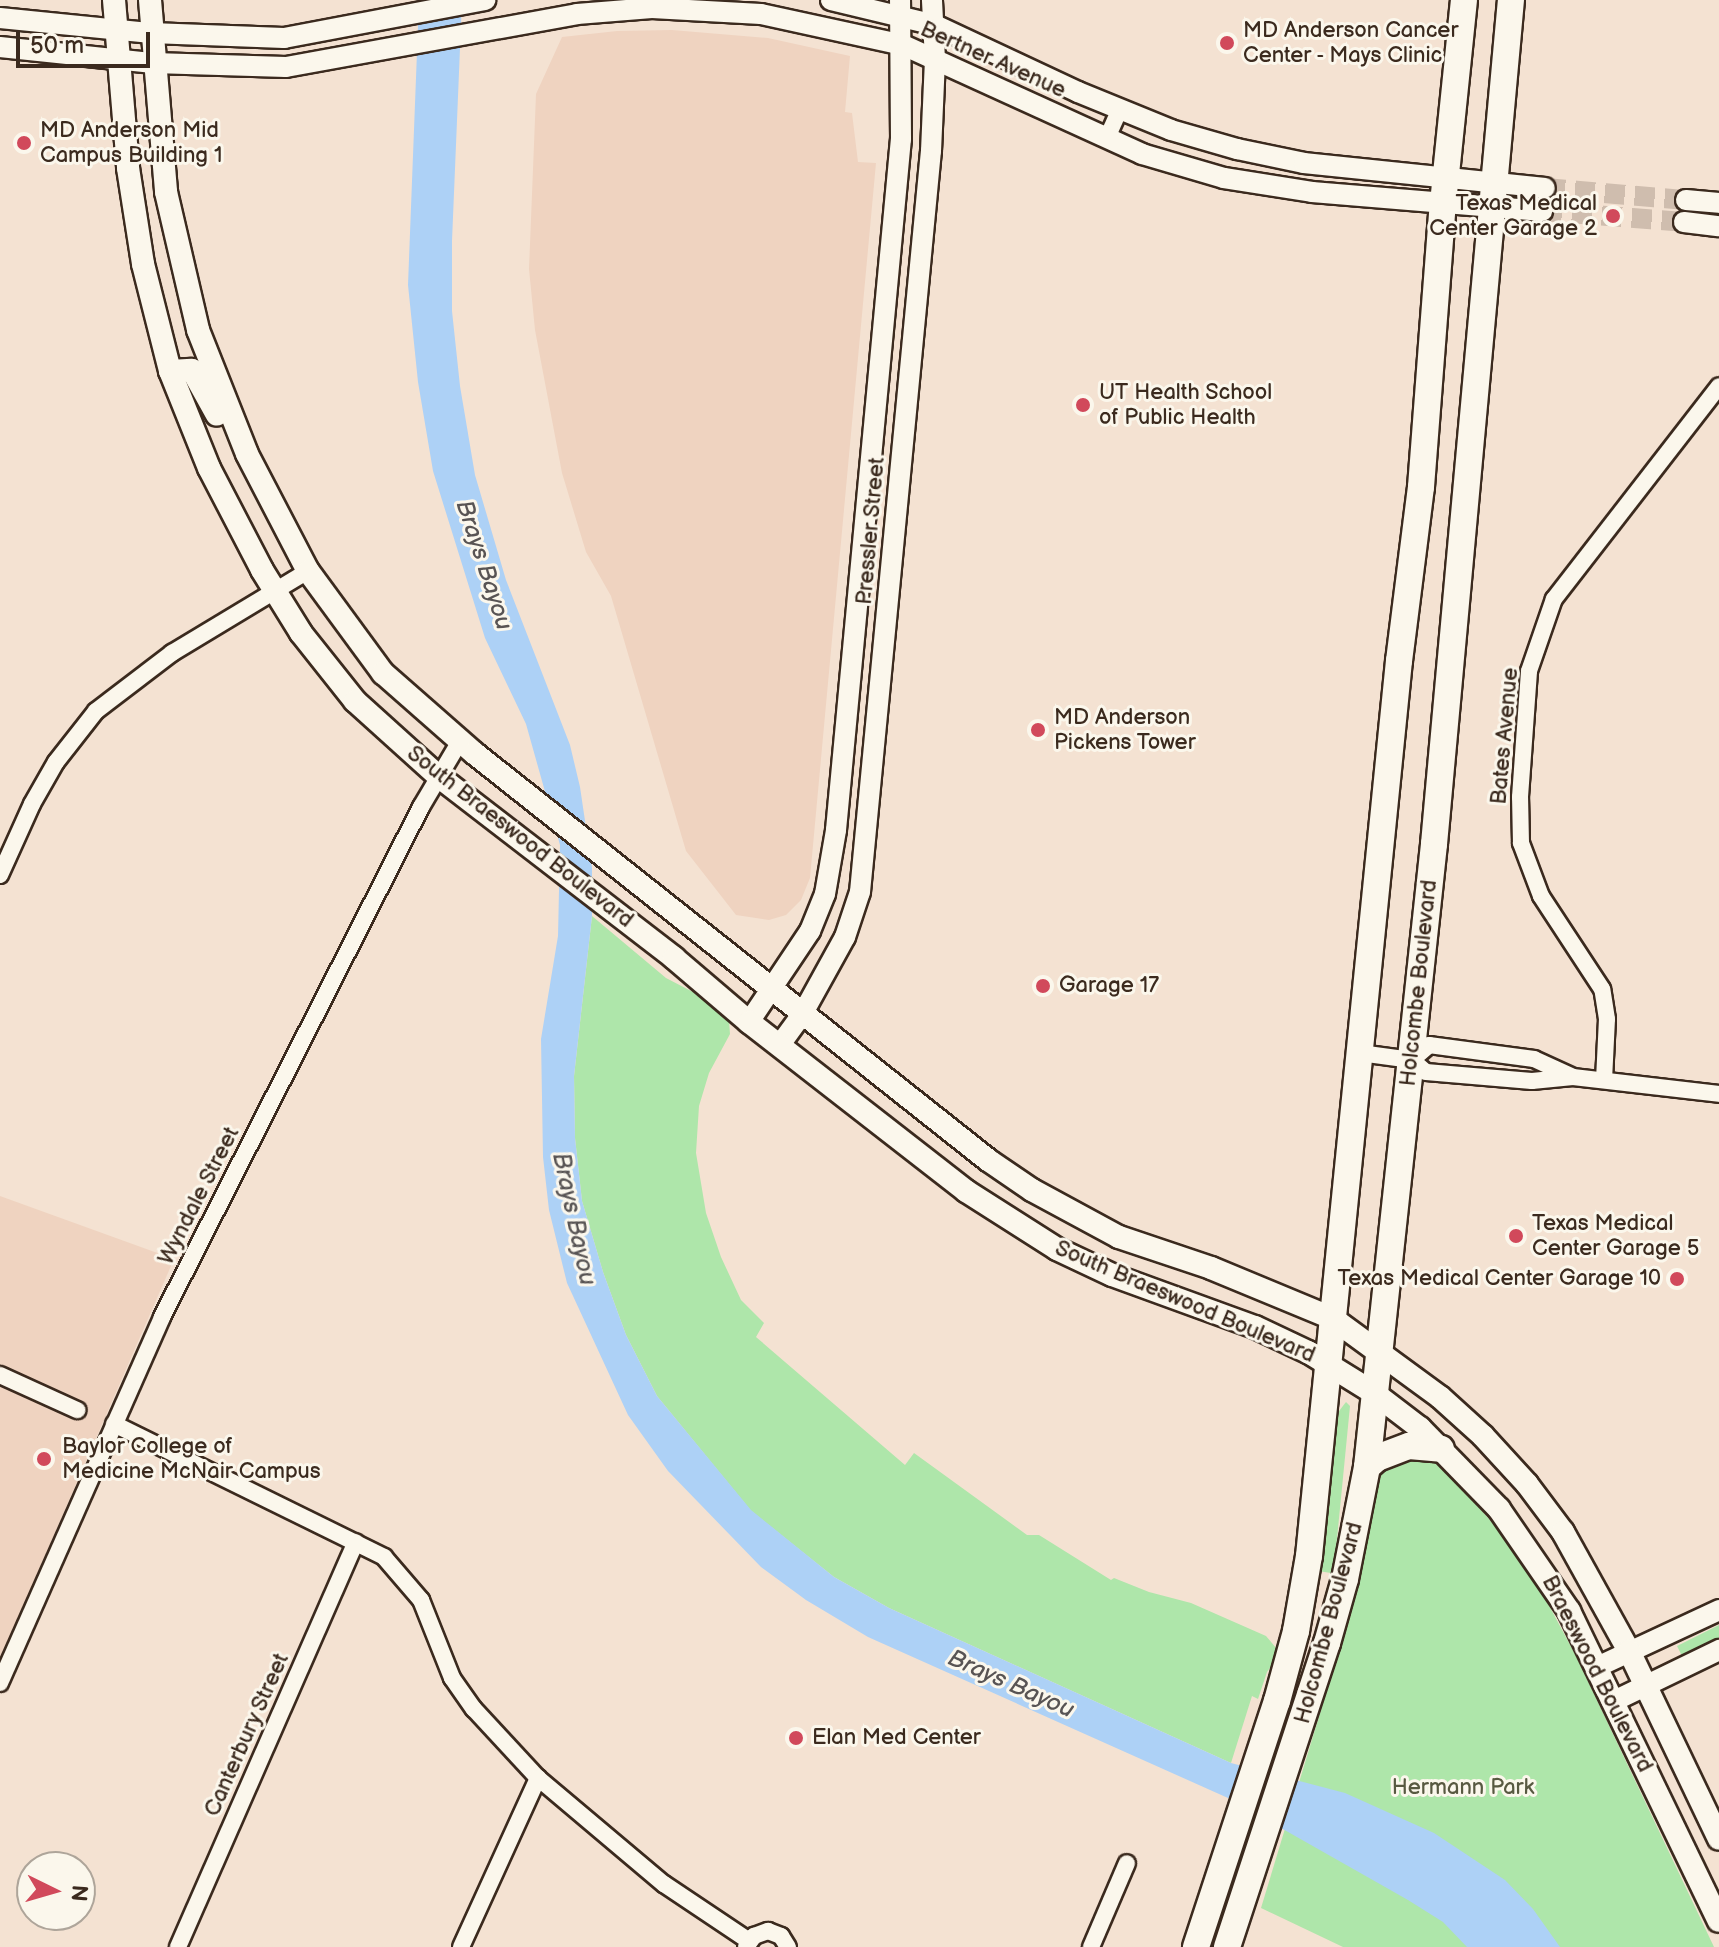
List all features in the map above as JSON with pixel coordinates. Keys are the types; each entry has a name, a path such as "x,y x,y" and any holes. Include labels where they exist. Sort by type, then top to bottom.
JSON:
{"main road":[{"name":"South Braeswood Boulevard","path":"114,0 128,168 143,264 170,371 209,468 274,592 301,633 355,701 438,776 674,958 779,1046 966,1191 1057,1249 1112,1275 1255,1327 1327,1363"},
{"name":"South Braeswood Boulevard","path":"150,0 162,163 178,257 198,330 247,454 308,571 383,673 467,747 988,1160 1070,1213 1119,1237 1211,1268 1332,1318"},
{"name":"Holcombe Boulevard","path":"1196,1947 1277,1701 1296,1631 1309,1556 1399,661 1421,487 1443,203 1464,0"},
{"name":"Holcombe Boulevard","path":"1227,1947 1306,1712 1345,1579 1367,1467 1412,1060 1511,0"},
{"path":"143,264 178,257"},
{"path":"170,371 192,370 218,417 247,454"},
{"path":"1421,487 1465,493"},
{"name":"Braeswood Boulevard","path":"1332,1318 1440,1397 1483,1436 1527,1484 1563,1532 1629,1651 1719,1839"},
{"name":"Braeswood Boulevard","path":"1327,1363 1374,1393 1441,1449 1499,1509 1535,1556 1597,1667 1719,1921"},
{"path":"1367,1467 1377,1458 1409,1446 1441,1449"}],"street":[{"path":"0,18 151,33 284,38 485,0"},
{"name":"Bertner Avenue","path":"831,0 901,8 1120,109 1224,146 1304,163 1545,188"},
{"name":"Pressler Street","path":"779,1046 803,1013 845,937 860,892 920,284 935,60 932,0"},
{"name":"Bertner Avenue","path":"0,47 153,63 286,67 565,16 698,5 793,19 903,45 1142,154 1224,178 1312,192 1542,211"},
{"name":"Pressler Street","path":"749,1022 810,931 825,894 836,830 901,139 901,8"},
{"path":"1107,138 1120,109"},
{"path":"1686,200 1719,203"},
{"path":"1684,222 1719,226"},
{"path":"889,281 920,284"},
{"name":"Bates Avenue","path":"1604,1080 1607,1019 1602,989 1541,896 1521,843 1520,797 1529,671 1554,599 1609,523 1719,386"},
{"path":"862,539 894,541"},
{"path":"0,875 32,804 56,762 96,711 172,653 308,571"},
{"path":"858,581 890,584"},
{"name":"Wyndale Street","path":"0,1683 162,1317 438,776 467,747"},
{"path":"836,830 868,834"},
{"path":"1412,1060 1429,1045 1534,1059 1573,1077"},
{"path":"1360,1053 1412,1060 1426,1072 1532,1081 1573,1077 1719,1094"},
{"path":"0,1375 77,1410"},
{"path":"114,1424 384,1557 421,1600 452,1678 474,1709 538,1778 664,1884 748,1944 768,1931 781,1936 788,1947"},
{"name":"Canterbury Street","path":"178,1947 356,1542"},
{"path":"1597,1667 1719,1610"},
{"path":"1614,1701 1719,1650"},
{"path":"461,1947 538,1778"},
{"path":"1091,1947 1127,1863"}],"shaded area":[{"path":"672,30 768,38 850,56 845,112 852,113 858,162 876,163 810,878 801,900 786,915 769,920 736,915 686,851 611,596 586,552 562,473 535,330 529,269 536,94 562,37 617,31"},
{"name":"Baylor College of Medicine McNair Campus","path":"0,1196 174,1259 0,1659"}],"green space":[{"path":"592,916 666,978 693,992 729,1021 730,1034 709,1073 699,1106 696,1153 706,1213 721,1257 741,1300 764,1323 756,1337 905,1465 914,1453 1027,1535 1039,1535 1111,1580 1114,1578 1149,1592 1191,1603 1266,1636 1277,1649 1277,1658 1267,1672 1258,1699 1252,1696 1231,1763 889,1608 834,1577 751,1511 657,1396 626,1335 582,1201 575,1138 574,1076"},
{"path":"1346,1402 1350,1406 1331,1573 1318,1571 1336,1415"},
{"name":"Hermann Park","path":"1398,1458 1430,1460 1448,1472 1495,1526 1537,1583 1576,1656 1714,1947 1343,1947 1261,1908 1357,1591 1378,1477"},
{"path":"1719,1625 1719,1638 1682,1656 1677,1646"}],"water":[{"name":"Brays Bayou","path":"419,0 462,0 452,241 452,311 460,386 475,475 506,580 570,745 580,787 592,868 592,916 574,1076 575,1138 582,1201 626,1335 657,1396 751,1510 834,1577 889,1608 1231,1763 1345,1793 1434,1833 1505,1880 1533,1909 1560,1947 1467,1947 1443,1922 1408,1900 1228,1798 868,1637 806,1600 761,1567 668,1471 628,1415 567,1283 549,1210 543,1157 541,1039 558,936 560,845 526,724 485,638 433,471 418,382 408,285"}],"tunnel":[{"path":"1545,188 1686,200"},
{"path":"1542,211 1684,222"}],"place":[{"name":"MD Anderson Cancer Center - Mays Clinic","path":"1227,43"},
{"name":"MD Anderson Mid Campus Building 1","path":"24,143"},
{"name":"Texas Medical Center Garage 2","path":"1613,216"},
{"name":"UT Health School of Public Health","path":"1083,405"},
{"name":"MD Anderson Pickens Tower","path":"1038,730"},
{"name":"Garage 17","path":"1043,986"},
{"name":"Texas Medical Center Garage 5","path":"1516,1236"},
{"name":"Texas Medical Center Garage 10","path":"1677,1279"},
{"name":"Baylor College of Medicine McNair Campus","path":"44,1459"},
{"name":"Elan Med Center","path":"796,1738"}]}
